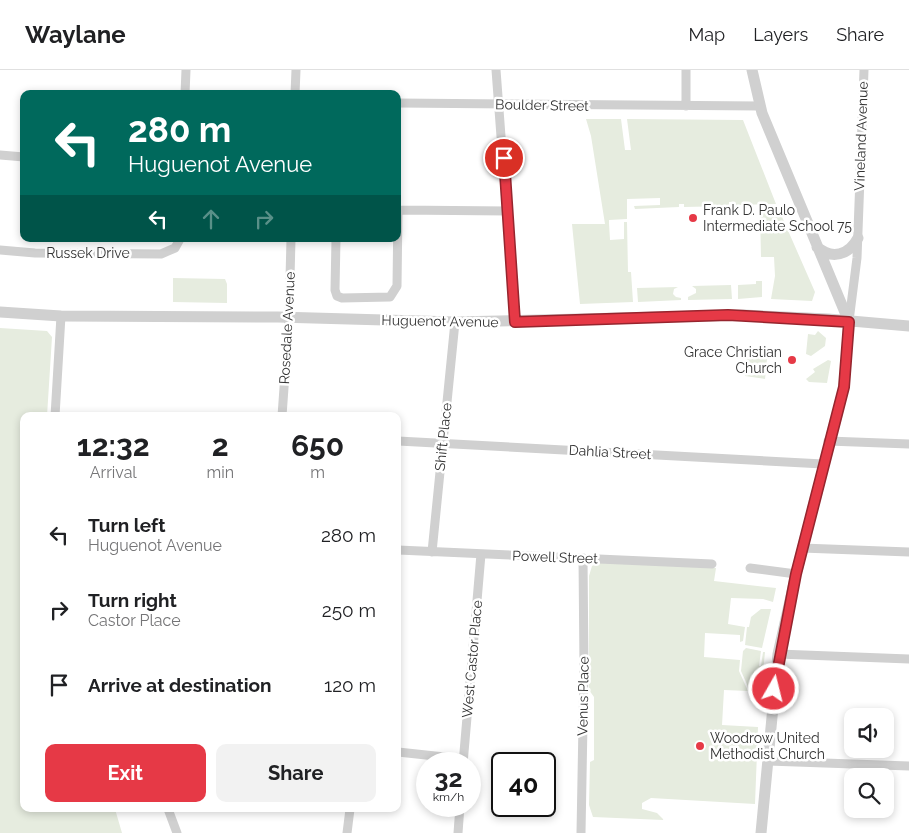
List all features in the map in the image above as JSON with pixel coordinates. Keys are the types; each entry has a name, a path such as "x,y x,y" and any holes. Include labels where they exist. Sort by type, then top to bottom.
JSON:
{"street":[{"path":"185,90 186,70"},
{"path":"295,90 296,70"},
{"path":"496,70 515,322"},
{"path":"686,70 686,106"},
{"path":"752,70 760,106 849,322 844,387 828,441 778,654 761,833"},
{"name":"Vineland Avenue","path":"849,322 856,273 864,70"},
{"name":"Boulder Street","path":"401,103 760,106"},
{"path":"0,155 20,157"},
{"path":"401,210 508,211"},
{"path":"817,247 827,254 840,254 849,250 858,238"},
{"name":"Russek Drive","path":"0,250 35,253 161,254 175,248 178,242"},
{"name":"Rosedale Avenue","path":"282,412 289,317 291,242"},
{"path":"336,242 335,290 337,296 342,298 390,297 397,286 398,242"},
{"name":"Huguenot Avenue","path":"0,312 61,316 289,317 455,322 515,322 728,315 909,326"},
{"path":"55,412 61,316"},
{"name":"Shift Place","path":"432,552 455,322"},
{"name":"Dahlia Street","path":"401,441 823,464"},
{"path":"828,441 909,444"},
{"path":"802,548 909,552"},
{"name":"Powell Street","path":"401,550 712,564"},
{"name":"West Castor Place","path":"464,752 481,554"},
{"name":"Venus Place","path":"581,833 584,668 583,558"},
{"path":"750,568 796,574"},
{"path":"778,654 909,659"},
{"path":"401,752 416,754"},
{"path":"768,761 909,766"},
{"path":"169,812 177,833"},
{"path":"347,833 350,812"},
{"path":"458,833 459,817"}],"shaded area":[{"path":"586,119 621,119 625,150 631,150 627,119 743,120 776,204 735,205 734,202 729,202 729,206 684,207 684,204 679,204 679,207 635,209 634,206 660,205 660,198 627,199 627,219 609,220 609,223 610,240 624,239 624,222 627,222 628,272 631,272 633,302 580,304 572,224 605,224 591,136"},
{"path":"779,210 815,292 812,301 771,299 775,276 774,257 761,257 760,211"},
{"path":"173,278 225,279 227,284 227,303 173,302"},
{"path":"756,281 762,281 762,297 738,299 738,285 756,284"},
{"path":"731,285 732,299 688,300 688,297 696,293 696,289 692,286"},
{"path":"678,287 674,289 673,294 681,298 681,300 638,302 637,288"},
{"path":"0,328 47,331 52,337 47,412 20,412 20,812 116,812 122,833 0,833"},
{"path":"818,331 826,338 825,346 811,356 806,354 808,334 815,335"},
{"path":"747,357 767,359 765,379 745,376"},
{"path":"828,360 831,361 827,383 809,382 806,379 815,372 813,369"},
{"path":"600,562 716,568 714,581 776,588 773,602 763,599 731,598 728,624 745,627 743,641 740,642 740,635 705,633 704,657 740,660 739,671 748,691 724,690 722,725 758,727 755,804 651,798 642,803 642,809 657,813 664,820 593,817 589,805 590,762 594,760 594,697 589,690 589,576 592,566"},
{"path":"761,609 771,609 762,648 745,645 747,627 749,627 751,617"},
{"path":"746,648 761,651 759,666 761,666 763,652 765,652 761,692 750,691 741,671 743,651"}],"place":[{"name":"Frank D. Paulo Intermediate School 75","path":"693,218"},
{"name":"Grace Christian Church","path":"792,360"},
{"name":"Woodrow United Methodist Church","path":"700,746"}],"route":[{"path":"504,158 515,322 728,315 813,318 849,322 844,387 828,441 796,574 778,654 774,689"}]}
